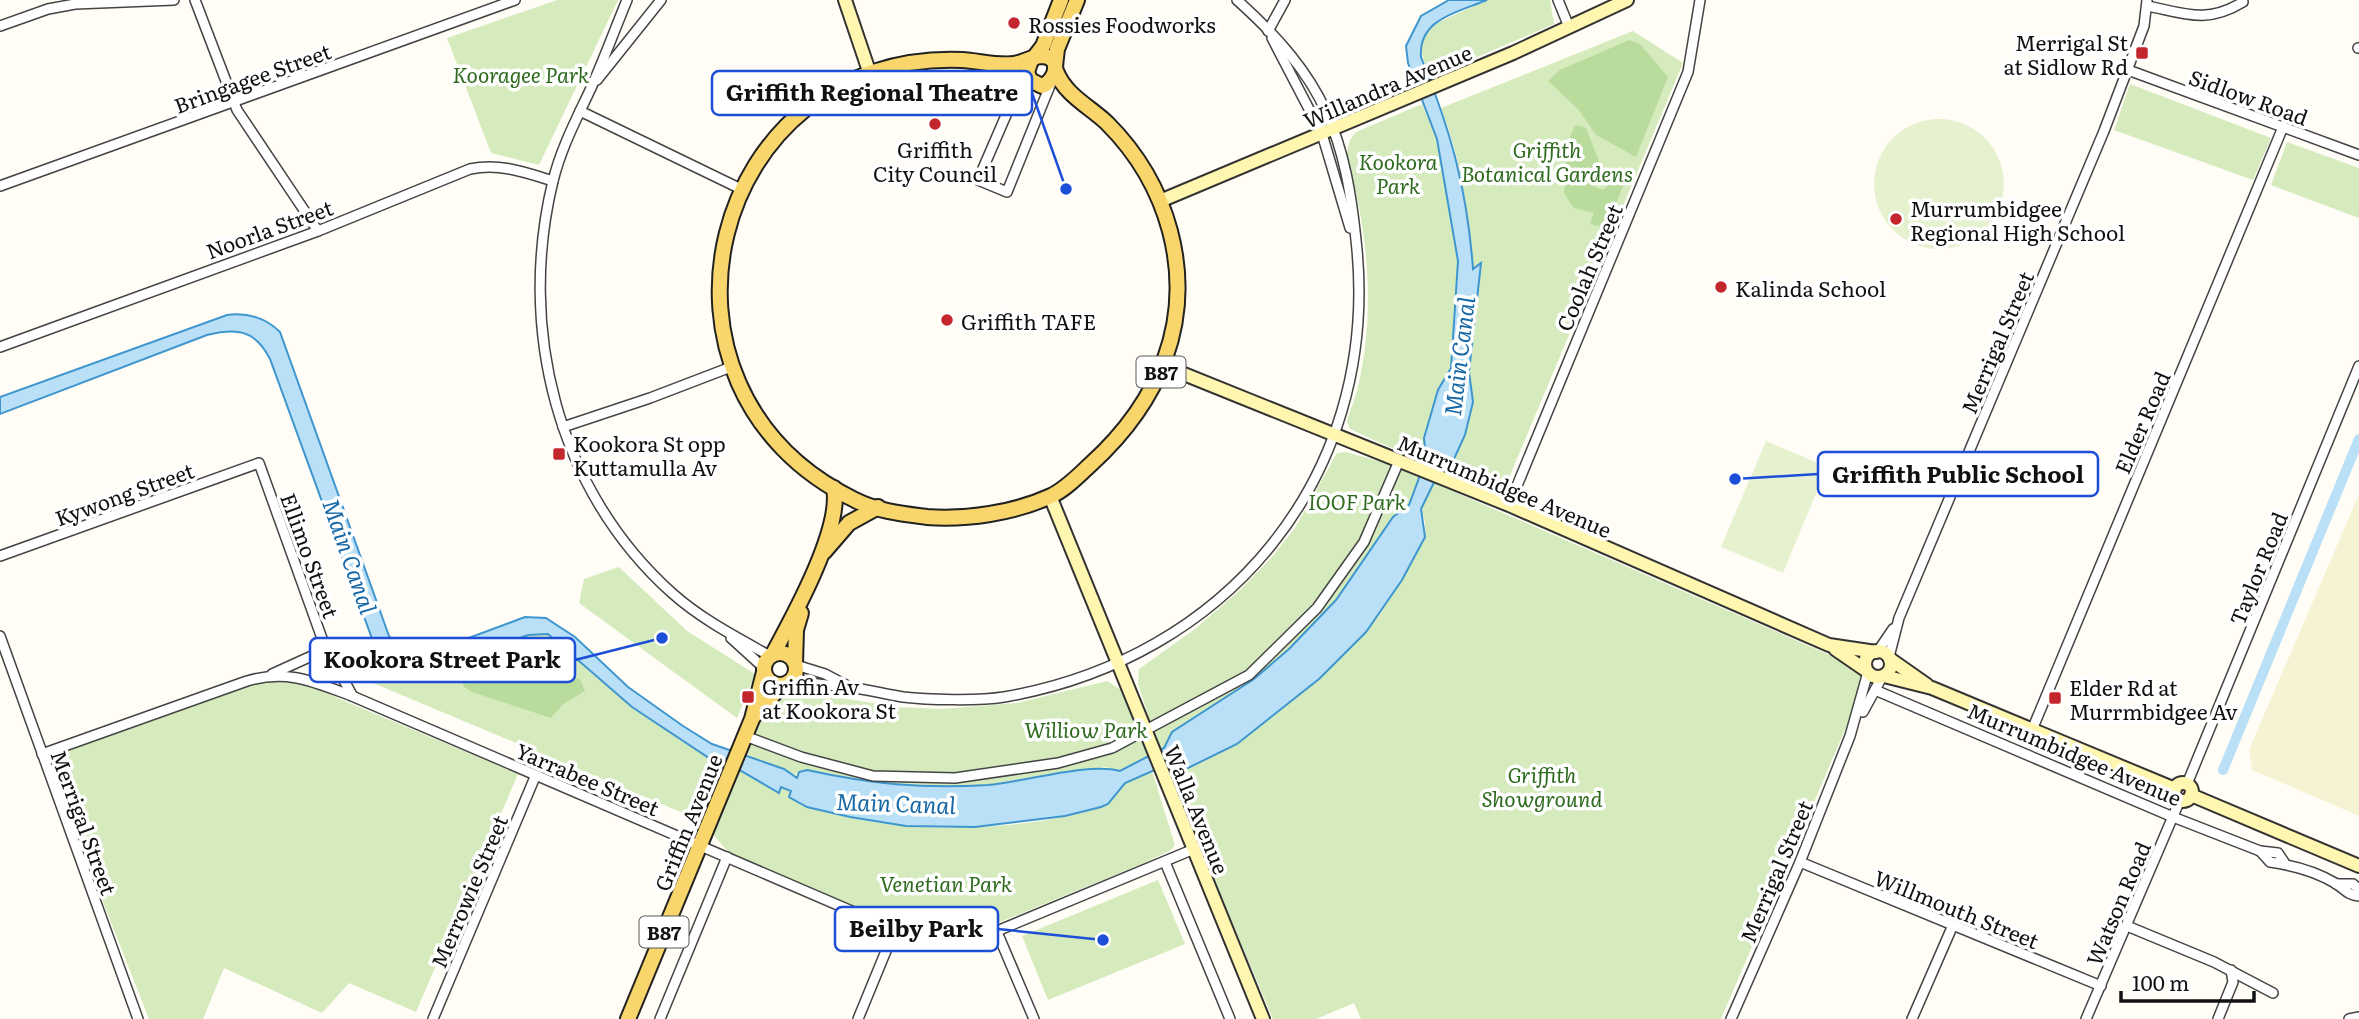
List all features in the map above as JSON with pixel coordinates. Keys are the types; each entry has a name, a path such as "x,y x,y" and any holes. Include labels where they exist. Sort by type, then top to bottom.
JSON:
{"main road":[{"path":"1061,0 1043,46 1030,62 1028,76 1037,85 1055,72 1057,49 1075,1"},
{"name":"B87","path":"1046,57 1069,93 1108,124 1131,151 1160,201 1171,235 1176,269 1177,311 1164,366 1127,426 1085,469 1050,496 972,517 919,516 859,503 802,466 775,439 750,407 732,367 721,330 718,282 726,233 741,190 761,158 802,112 834,91 870,74 918,61 957,60 1007,65 1046,57"},
{"name":"Griffin Avenue","path":"628,1019 752,719 767,662 817,561 833,516 836,500 834,488"},
{"name":"Griffin Avenue","path":"817,561 849,523 878,507"},
{"name":"Griffin Avenue","path":"795,664 796,630 810,578"},
{"path":"785,684 768,681 767,662 788,654 795,664"},
{"name":"B87","path":"785,684 796,674 795,664"},
{"name":"Griffin Avenue","path":"752,719 785,684"}],"street":[{"path":"0,26 48,9 75,4 174,0"},
{"path":"195,0 233,102 318,230"},
{"name":"Bringagee Street","path":"0,186 515,0"},
{"path":"628,0 553,181 543,236 539,300 545,366 562,427 594,496 628,545 672,593 767,662"},
{"path":"592,87 661,0"},
{"path":"845,0 870,74"},
{"path":"785,684 803,681 905,697 1002,697 1065,683 1118,664 1179,628 1250,569 1294,516 1335,434 1354,356 1359,312 1353,209 1335,128 1309,77 1287,49 1237,0"},
{"path":"1268,31 1285,0"},
{"path":"1559,0 1569,27"},
{"name":"Willandra Avenue","path":"1160,201 1413,96 1627,0"},
{"name":"Coolah Street","path":"1509,505 1688,72 1700,0"},
{"path":"2148,3 2186,16 2205,16 2222,15 2243,2"},
{"name":"Merrigal Street","path":"1883,655 2127,70 2148,3"},
{"path":"1268,31 1322,134 1334,167 1358,264"},
{"path":"1030,62 978,180 1007,192 1055,72"},
{"name":"Sidlow Road","path":"2127,70 2359,155"},
{"path":"580,111 741,190"},
{"name":"Elder Road","path":"2032,730 2283,127"},
{"name":"Noorla Street","path":"0,347 486,166 508,167 553,181"},
{"name":"Murrumbidgee Avenue","path":"1164,366 1509,505 1829,645 1867,671 1932,688 2359,866"},
{"name":"Taylor Road","path":"2183,792 2359,366"},
{"path":"562,427 732,367"},
{"path":"742,742 873,776 955,778 1058,763 1112,748 1249,675 1317,608 1364,542 1399,461"},
{"name":"Kywong Street","path":"0,556 259,463"},
{"name":"Ellimo Street","path":"259,463 327,649 352,696"},
{"name":"Walla Avenue","path":"1050,496 1263,1019"},
{"name":"Merrigal Street","path":"0,636 138,1019"},
{"name":"Murrumbidgee Avenue","path":"1829,645 1883,655 1932,688"},
{"path":"271,674 327,649"},
{"path":"1867,671 1867,659 1883,655 1890,671 1883,677"},
{"path":"795,664 825,674 850,687"},
{"name":"Merrigal Street","path":"1850,736 1867,671"},
{"name":"Yarrabee Street","path":"41,754 271,674 299,677 352,696 895,929 930,942 954,944 997,932 1194,849"},
{"name":"Merrigal Street","path":"1731,1019 1800,862 1850,736 1883,677"},
{"name":"Murrumbidgee Avenue","path":"1875,690 2173,817 2260,851 2270,862 2284,862 2336,884 2349,895 2359,897"},
{"name":"Merrowie Street","path":"433,1019 535,776"},
{"name":"Watson Road","path":"2087,1019 2183,792"},
{"path":"660,1019 727,857"},
{"path":"1166,862 1230,1019"},
{"name":"Willmouth Street","path":"1800,862 2101,986"},
{"name":"Murrumbidgee Avenue","path":"2336,884 2353,884 2359,889"},
{"path":"1912,1019 1953,925"},
{"path":"2127,926 2231,970 2273,993"},
{"path":"858,1019 895,929"},
{"path":"997,932 1034,1019"},
{"path":"2218,1019 2233,982 2231,970"},
{"path":"2349,1019 2359,1017"}],"shaded area":[{"path":"2359,494 2359,816 2252,770 2249,750"}],"green space":[{"name":"Kooragee Park","path":"557,0 618,0 539,165 491,153 447,38"},
{"path":"1487,0 1550,0 1554,24 1429,78 1420,47 1428,27"},
{"name":"Griffith Botanical Gardens","path":"1633,31 1683,63 1506,485 1493,492 1441,468 1453,461 1465,435 1473,402 1469,372 1480,264 1473,270 1463,187 1441,108"},
{"path":"1629,40 1640,44 1668,77 1636,157 1596,135 1578,109 1548,81 1560,70"},
{"path":"2130,84 2271,138 2253,180 2114,130"},
{"name":"Kookora Park","path":"1422,104 1437,139 1458,261 1451,368 1438,390 1424,438 1424,463 1350,429 1347,422 1363,362 1368,303 1365,243 1346,155 1350,140 1356,132"},
{"path":"1939,119 1964,124 1985,138 1999,159 2004,184 1999,209 1985,230 1964,244 1939,249 1914,244 1893,230 1879,209 1874,184 1879,159 1893,138 1914,124"},
{"path":"1575,125 1586,128 1601,167 1595,187 1603,190 1624,169 1629,172 1606,228 1590,224 1594,213 1574,208 1564,193 1567,145"},
{"path":"2287,142 2359,168 2359,218 2271,185"},
{"path":"1766,441 1827,467 1783,573 1721,547"},
{"name":"IOOF Park","path":"1346,452 1389,464 1420,478 1409,505 1393,517 1336,600 1289,649 1254,679 1172,732 1164,748 1159,751 1138,683 1139,669 1195,629 1240,590 1272,557 1295,528 1337,453"},
{"name":"Griffith Showground","path":"1434,483 1853,665 1865,683 1721,1019 1361,1019 1354,1003 1316,1019 1273,1019 1166,765 1188,768 1237,744 1319,679 1345,654 1381,613 1425,538 1425,522 1421,509"},
{"path":"619,567 687,631 755,674 737,718 579,603 584,579"},
{"path":"548,634 632,707 718,762 695,818 373,683 383,659 393,666 487,649 528,635"},
{"path":"521,649 533,654 551,672 580,679 585,691 562,705 551,718 472,692 463,686 464,672"},
{"path":"275,679 302,683 518,774 416,1012 349,983 322,1013 224,968 203,1019 149,1019 46,757 252,684"},
{"name":"Williow Park","path":"1107,681 1120,689 1150,754 1119,771 1105,767 988,785 899,787 807,770 797,773 795,778 743,757 764,711 780,698 803,692 898,707 942,709 1017,703"},
{"name":"Venetian Park","path":"735,770 760,778 779,792 781,787 791,792 788,797 821,810 859,819 943,828 1027,823 1100,807 1112,799 1123,785 1152,771 1175,845 1171,850 1142,864 966,936 939,938 905,928 729,853 711,832"},
{"path":"1158,880 1185,944 1048,1000 1022,936"}],"water":[{"name":"Main Canal","path":"1449,0 1487,0 1453,13 1433,25 1422,44 1421,57 1456,161 1467,212 1473,269 1481,263 1469,372 1473,402 1465,435 1453,461 1441,468 1421,509 1425,537 1402,580 1366,632 1319,679 1237,744 1188,768 1166,765 1125,783 1108,804 1101,807 1065,816 975,827 906,826 807,807 789,797 791,791 781,787 779,793 736,768 712,760 632,707 548,634 528,635 428,671 403,670 396,667 384,658 374,644 270,359 258,342 244,333 207,335 0,414 0,397 227,315 256,317 280,332 389,636 402,651 423,655 525,617 546,618 575,637 628,687 683,726 712,744 784,769 797,778 799,772 807,770 896,784 964,786 1003,783 1091,769 1120,771 1164,748 1172,732 1254,679 1289,649 1336,600 1393,517 1409,505 1426,459 1424,438 1438,390 1451,368 1458,261 1437,139 1408,63 1406,46 1421,16"}],"waterway":[{"path":"2223,770 2359,439"}],"place":[{"name":"Rossies Foodworks","path":"1014,23"},
{"name":"Merrigal St at Sidlow Rd","path":"2142,53"},
{"name":"Griffith City Council","path":"935,124"},
{"name":"Griffith Regional Theatre","path":"1066,189"},
{"name":"Murrumbidgee Regional High School","path":"1896,219"},
{"name":"Kalinda School","path":"1721,287"},
{"name":"Griffith TAFE","path":"947,320"},
{"name":"Kookora St opp Kuttamulla Av","path":"559,454"},
{"name":"Griffith Public School","path":"1735,479"},
{"name":"Kookora Street Park","path":"662,638"},
{"name":"Griffin Av at Kookora St","path":"748,697"},
{"name":"Elder Rd at Murrmbidgee Av","path":"2055,698"},
{"name":"Beilby Park","path":"1103,940"}]}
